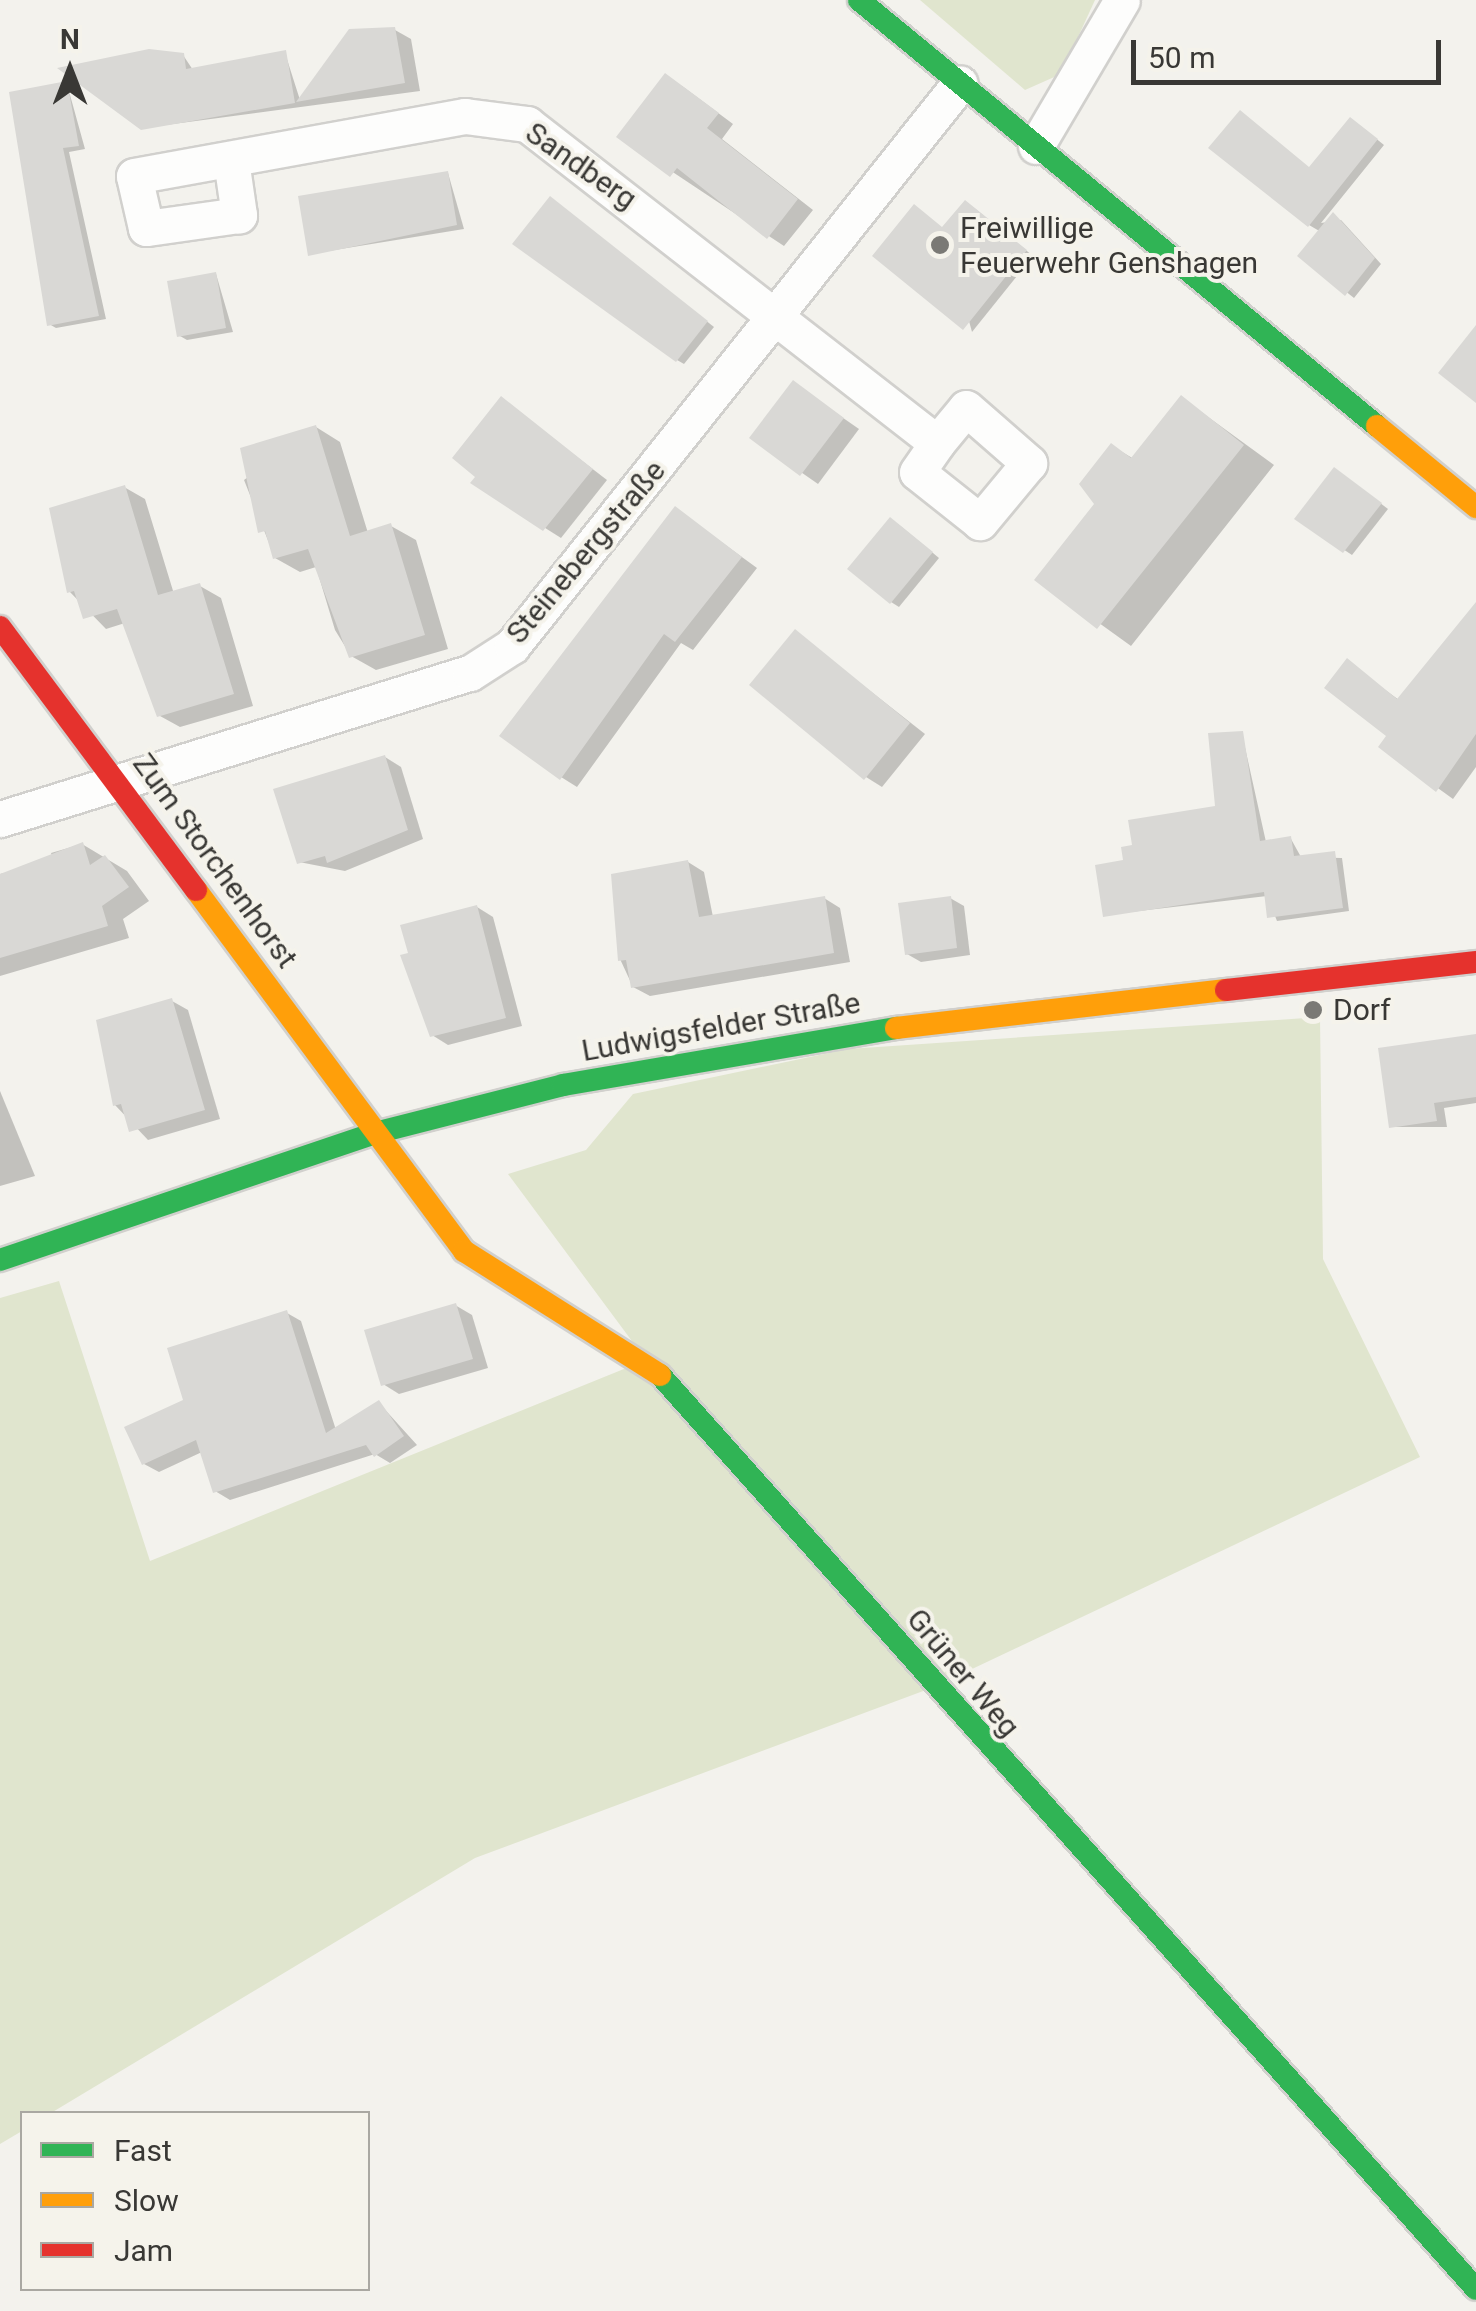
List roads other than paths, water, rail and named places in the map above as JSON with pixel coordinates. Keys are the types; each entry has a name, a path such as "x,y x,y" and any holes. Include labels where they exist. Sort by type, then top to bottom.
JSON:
{"street":[{"path":"859,0 1476,507"},
{"path":"1036,146 1122,0"},
{"name":"Steinebergstraße","path":"0,818 470,673 512,646 960,83"},
{"name":"Sandberg","path":"231,160 464,116 527,124 936,442"},
{"name":"Zum Storchenhorst","path":"0,627 118,779 379,1132"},
{"name":"Ludwigsfelder Straße","path":"0,1260 379,1132 563,1086 847,1033 1476,962"},
{"name":"Grüner Weg","path":"379,1132 464,1252 647,1360 786,1506 975,1737 1476,2289"}],"place":[{"name":"Freiwillige Feuerwehr Genshagen","path":"940,245"},
{"name":"Dorf","path":"1313,1010"}]}
